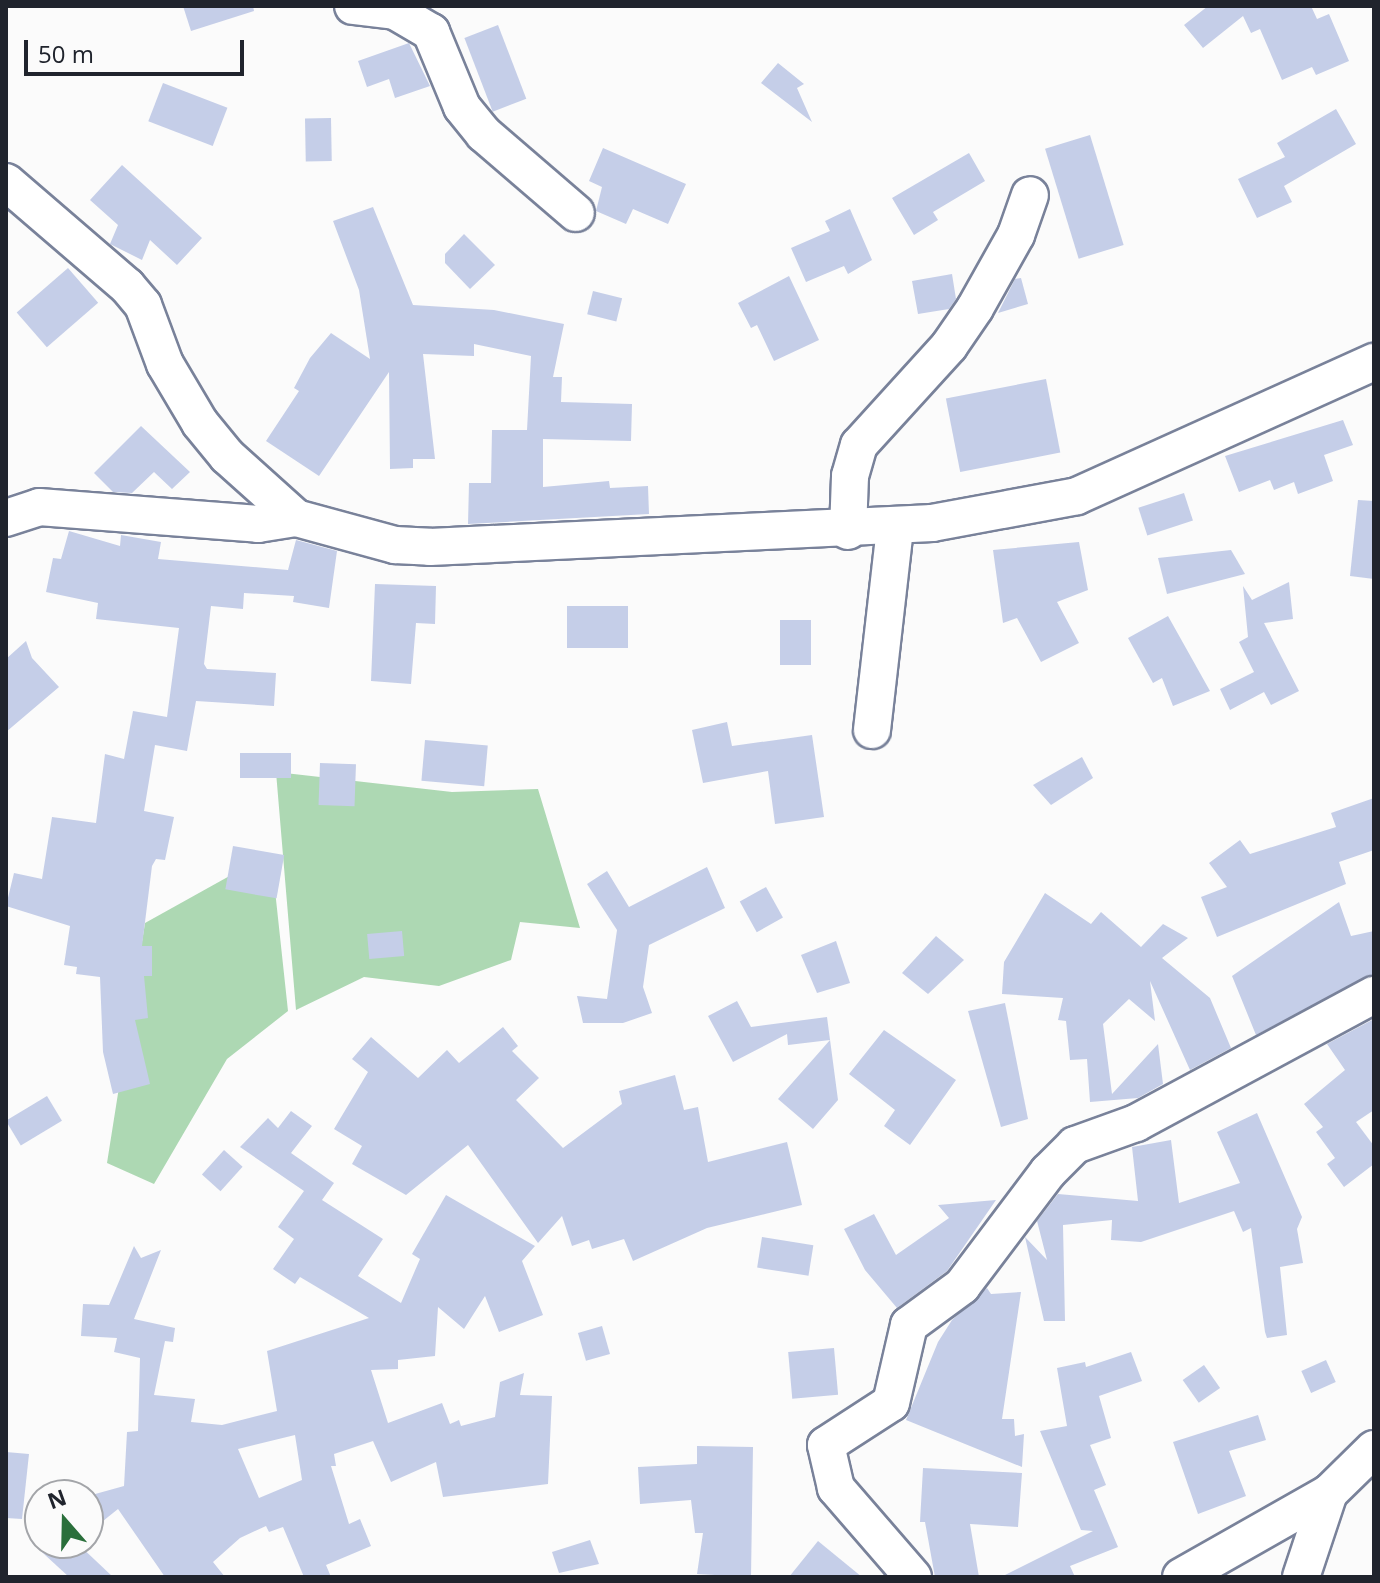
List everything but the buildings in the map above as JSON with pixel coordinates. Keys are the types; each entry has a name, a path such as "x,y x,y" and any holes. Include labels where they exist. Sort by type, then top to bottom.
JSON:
{"street":[{"path":"353,6 404,14 431,32 469,116 576,213"},
{"path":"6,182 127,286 143,305 165,364 200,423 227,456 296,518"},
{"path":"848,531 850,476 859,445 949,346 975,308 1016,235 1030,195"},
{"path":"6,518 39,507 258,524 296,518 395,545 430,547 895,527 1077,496 1374,362"},
{"path":"872,730 895,527"},
{"path":"913,1577 836,1488 826,1445 891,1403 909,1325 962,1286 1048,1172 1075,1145 1136,1123 1374,995"},
{"path":"1181,1577 1329,1493 1374,1449"},
{"path":"1301,1577 1329,1493"}],"green space":[{"path":"276,772 452,792 538,789 580,928 520,922 511,960 439,986 364,977 296,1010"},
{"path":"271,853 288,1011 227,1059 154,1184 107,1163 145,923"}]}
